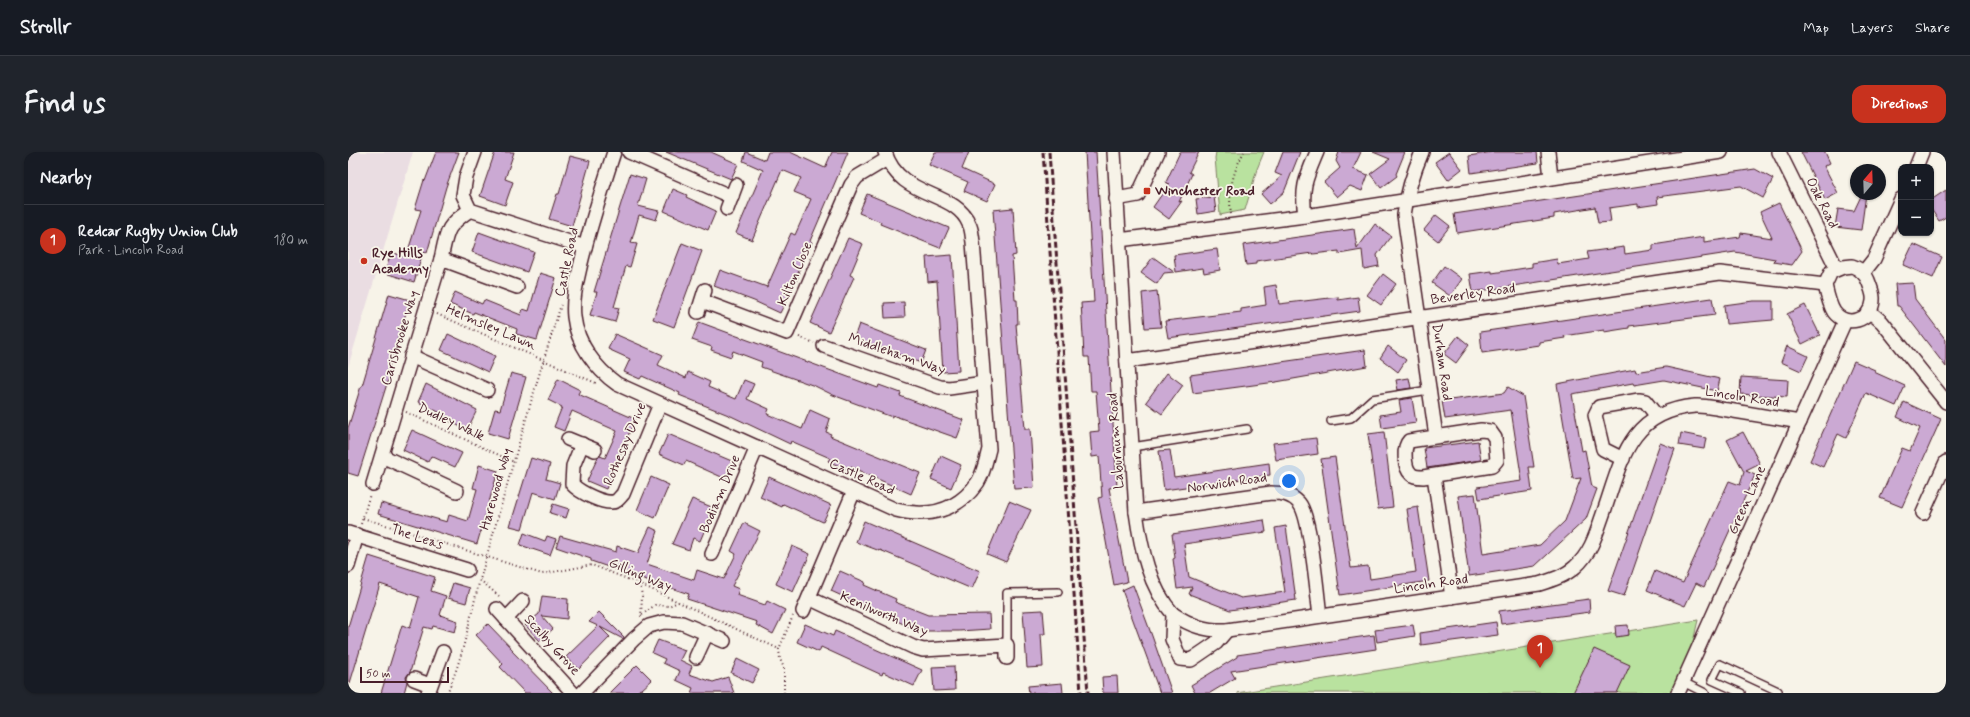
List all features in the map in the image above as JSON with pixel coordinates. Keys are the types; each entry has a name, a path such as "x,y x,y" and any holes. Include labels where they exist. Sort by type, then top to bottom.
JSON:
{"street":[{"path":"475,152 466,177 463,195 470,210 585,247"},
{"name":"Castle Road","path":"614,152 585,247 574,291 574,317 581,340 589,356 604,375 617,384 660,404 896,510 933,513 958,502 978,481 984,469 988,450 973,242 970,224 961,211 946,202 909,185 895,171 886,155"},
{"path":"629,152 732,197"},
{"name":"Laburnum Road","path":"1114,152 1136,512 1143,546 1155,588 1162,602 1173,614"},
{"path":"1116,199 1138,195 1158,152"},
{"path":"1305,216 1303,196 1306,180 1317,152"},
{"name":"Durham Road","path":"1422,152 1406,199 1404,215 1436,436"},
{"path":"1548,152 1552,177"},
{"path":"1119,240 1305,216 1552,177 1653,157 1721,152"},
{"name":"Oak Road","path":"1779,152 1837,269"},
{"path":"1917,164 1922,152"},
{"name":"Kilton Close","path":"787,333 851,185 857,177 886,155"},
{"path":"1863,273 1874,259 1901,200"},
{"name":"Carisbrooke Way","path":"373,484 441,259 448,229 456,219 470,210"},
{"path":"441,259 517,287"},
{"path":"1852,266 1863,273 1872,292 1873,300 1869,311 1864,318 1856,321 1845,321 1834,311 1825,285 1831,272 1837,269 1852,266"},
{"name":"Beverley Road","path":"1127,361 1720,273 1825,285"},
{"path":"702,301 787,333"},
{"path":"1869,311 1882,322 1946,402"},
{"name":"Green Lane","path":"1680,687 1845,321"},
{"name":"Middleham Way","path":"824,346 940,388 984,383"},
{"path":"411,356 487,390"},
{"path":"1623,459 1603,449 1595,415 1599,407 1639,400 1645,401 1656,415"},
{"name":"Rothesay Drive","path":"582,444 573,466 572,484 577,490 607,502 616,501 623,494 660,404"},
{"name":"Lincoln Road","path":"1173,614 1198,628 1211,631 1227,630 1540,584 1557,579 1574,568 1587,555 1595,538 1623,459 1633,438 1642,426 1656,415 1675,408 1697,405 1800,422"},
{"path":"1481,430 1490,431 1495,438 1497,460 1492,466 1434,476 1423,477 1412,475 1408,471 1405,449 1409,441 1436,436 1481,430"},
{"name":"Rothesay Drive","path":"568,439 595,450"},
{"name":"Bodiam Drive","path":"712,554 757,447"},
{"path":"382,456 457,491"},
{"path":"1923,513 1946,462"},
{"path":"1434,476 1452,597"},
{"path":"803,611 854,491"},
{"name":"Norwich Road","path":"1136,512 1271,493 1282,493 1291,496 1298,502 1306,517 1320,616"},
{"path":"348,566 353,534"},
{"name":"The Leas","path":"353,534 467,570"},
{"name":"Kenilworth Way","path":"809,598 913,647 923,650 1007,651"},
{"name":"Scalby Grove","path":"506,618 524,601"},
{"name":"Scalby Grove","path":"497,609 573,693"},
{"path":"1173,614 1172,639 1178,657 1187,661 1216,643 1227,630"},
{"name":"Scalby Grove","path":"582,693 634,639 649,626 664,622 682,623 724,641"},
{"path":"696,657 707,633"},
{"path":"414,679 429,689 443,652"}],"lane":[{"path":"1331,421 1351,418 1372,399 1429,390"},
{"path":"1132,447 1247,429"},
{"path":"1007,651 1006,593 1058,592"},
{"path":"1680,687 1705,693 1720,664 1778,692"},
{"path":"1712,680 1741,693"}],"path":[{"path":"1232,225 1231,191 1236,168 1244,152"},
{"name":"Harewood Way","path":"447,693 460,660 480,580 543,360 562,302"},
{"name":"Helmsley Lawn","path":"431,311 598,384"},
{"path":"787,333 824,346"},
{"name":"Dudley Walk","path":"402,410 514,462"},
{"path":"353,534 363,518 373,484"},
{"name":"Gilling Way","path":"363,518 542,574 592,565 640,584 779,649"},
{"path":"480,580 500,597 497,609"},
{"path":"634,639 642,615 642,596 640,584"},
{"path":"642,615 655,605 669,606 678,602"},
{"path":"784,693 784,668 780,658 779,649 794,614 803,611"}],"shaded area":[{"name":"Rye Hills Academy","path":"348,152 413,152 348,367"}],"green space":[{"path":"1216,152 1264,152 1257,169 1245,210 1220,215 1215,158"},
{"path":"1698,620 1693,642 1671,693 1237,693"}],"building":[{"path":"436,152 459,152 446,187 427,253 423,252 414,282 385,273 391,252 406,257 421,210 415,209 424,180 425,181"},
{"path":"495,152 514,152 505,179 513,182 505,205 480,196"},
{"path":"666,152 711,152 738,164 731,179"},
{"path":"746,152 765,160 768,152 790,152 825,168 832,152 848,152 810,241 812,242 798,272 800,273 780,313 754,301 714,286 720,270 767,287 791,233 795,235 811,199 794,192 801,178 782,170 752,240 736,233 763,170 743,161"},
{"path":"935,152 969,152 962,169 995,184 987,201 964,191 968,182 929,165"},
{"path":"1085,152 1096,152 1117,487 1109,488 1127,582 1114,585 1098,498 1102,497 1099,456 1092,457 1090,432 1099,431 1096,391 1091,391 1089,357 1084,357 1081,303 1094,302"},
{"path":"1180,152 1199,152 1189,172 1192,174 1179,202 1182,201 1169,219 1153,207 1169,184 1166,182"},
{"path":"1283,152 1300,152 1284,192 1270,204 1261,194 1282,176 1275,173"},
{"path":"1339,152 1361,152 1353,169 1368,175 1362,191 1350,186 1337,197 1324,182 1340,168 1336,161"},
{"path":"1373,152 1405,152 1396,174 1397,176 1381,188 1370,174 1390,159"},
{"path":"1449,152 1462,169 1448,180 1435,162"},
{"path":"1493,152 1537,152 1538,163 1471,173 1469,156"},
{"path":"1801,152 1825,152 1830,163 1824,166 1838,193 1825,200"},
{"path":"570,156 590,161 572,226 549,219 557,194 559,194"},
{"path":"1755,169 1773,179 1763,198 1741,186 1657,197 1658,204 1638,207 1638,204 1609,208 1611,222 1598,223 1595,207 1554,214 1554,218 1457,233 1454,214"},
{"path":"630,174 646,179 638,206 659,211 656,220 639,215 631,243 637,244 630,267 626,266 614,307 619,308 615,322 590,315 597,292 594,292"},
{"path":"673,189 687,195 686,197 716,211 708,230 664,211"},
{"path":"1946,190 1946,217 1939,221 1934,214 1934,198"},
{"path":"867,194 949,228 940,248 880,224 881,222 859,213"},
{"path":"1214,197 1216,211 1198,214 1196,199"},
{"path":"1859,200 1865,200 1861,230 1835,227 1838,209 1854,211"},
{"path":"1779,203 1802,251 1792,265 1774,262 1775,259 1735,252 1473,292 1470,274 1492,271 1492,273 1532,267 1532,263 1557,259 1558,264 1589,259 1587,252 1624,247 1625,254 1653,250 1653,245 1704,237 1704,242 1740,237 1741,233 1772,238 1760,212"},
{"path":"1013,208 1016,255 1012,256 1015,300 1017,300 1018,324 1016,324 1025,429 1030,429 1034,488 1014,489 993,210"},
{"path":"1436,215 1450,226 1438,241 1424,230"},
{"path":"1375,224 1391,236 1377,255 1379,266 1364,269 1362,250 1339,254 1339,251 1312,253 1256,261 1256,264 1246,265 1243,245 1354,229 1357,249"},
{"path":"479,232 534,252 527,272 472,252"},
{"path":"848,238 863,244 850,275 854,277 829,332 810,323"},
{"path":"682,243 702,251 674,327 653,319"},
{"path":"1913,244 1942,257 1933,278 1903,265"},
{"path":"1217,249 1220,270 1204,273 1203,268 1176,272 1174,255"},
{"path":"952,255 959,371 943,372 937,281 928,282 926,257"},
{"path":"1153,257 1174,272 1164,273 1157,284 1141,273"},
{"path":"1444,266 1462,279 1450,296 1432,283"},
{"path":"540,273 556,278 537,340 516,334 517,329 474,312 473,314 450,304 455,292 482,304 484,300 521,315 523,309 529,311"},
{"path":"1383,274 1396,284 1381,305 1367,295"},
{"path":"1913,283 1915,299 1946,340 1946,367 1899,306 1897,306 1895,284"},
{"path":"1276,285 1279,304 1338,297 1338,300 1358,297 1360,311 1168,338 1165,321 1241,312 1241,309 1266,305 1264,287"},
{"path":"1157,291 1161,327 1145,328 1142,293"},
{"path":"389,294 410,300 388,370 391,371 358,476 348,473 348,428"},
{"path":"1712,298 1715,315 1629,326 1629,328 1604,332 1604,330 1564,336 1565,338 1539,342 1539,345 1482,353 1480,332"},
{"path":"1753,301 1773,301 1773,320 1726,324 1724,305"},
{"path":"904,302 905,317 885,318 884,303"},
{"path":"1805,305 1820,335 1802,344 1787,314"},
{"path":"699,322 878,388 879,385 901,393 900,396 964,420 957,438 892,415 892,417 833,395 815,386 761,367 762,362 733,351 731,357 711,350 712,347 692,340"},
{"path":"859,324 926,350 921,363 854,338"},
{"path":"448,334 495,356 488,372 441,350"},
{"path":"615,334 663,355 658,365 686,378 688,372 710,382 708,387 736,399 744,380 754,384 747,399 769,409 767,414 802,429 810,410 830,419 826,432 831,434 830,436 920,473 911,494 851,467 850,471 828,461 830,458 791,441 790,444 731,416 679,395 680,393 642,376 640,379 624,372 630,359 608,349"},
{"path":"1458,336 1469,345 1456,363 1444,354"},
{"path":"1388,346 1406,360 1398,372 1380,358"},
{"path":"1787,346 1808,356 1801,371 1781,362"},
{"path":"1365,350 1367,366 1276,382 1193,393 1190,375"},
{"path":"1854,361 1905,386 1896,406 1866,393 1846,438 1838,434 1823,467 1810,461"},
{"path":"1666,367 1720,379 1717,391 1664,380 1634,385 1633,383 1572,394 1582,451 1585,450 1592,487 1597,489 1586,519 1535,566 1469,576 1458,496 1475,494 1483,554 1540,545 1565,521 1581,478 1573,479 1557,384 1635,369 1636,372"},
{"path":"511,373 526,377 508,439 488,433 495,409 500,410"},
{"path":"1167,373 1183,385 1162,414 1146,402"},
{"path":"1741,377 1788,380 1787,397 1740,394"},
{"path":"1409,378 1411,388 1398,390 1396,380"},
{"path":"558,379 580,390 578,394 635,419 606,489 587,481 598,457 600,456 605,458 617,431 572,411 564,431 554,427 562,407 548,400"},
{"path":"426,384 477,410 467,430 443,418 445,415 418,402"},
{"path":"1508,387 1523,396 1534,467 1529,467 1532,491 1479,499 1477,487 1522,481 1511,410 1445,419 1442,401 1504,393"},
{"path":"1412,398 1416,423 1382,428 1380,415 1401,412 1399,400"},
{"path":"1904,402 1941,419 1902,507 1880,498 1902,448 1910,451 1920,428 1897,417"},
{"path":"412,430 462,453 455,467 431,456 428,462 403,450"},
{"path":"1384,432 1393,507 1378,509 1368,434"},
{"path":"1743,432 1760,464 1746,471 1755,475 1704,587 1696,583 1685,606 1647,590 1655,571 1683,583 1729,481 1740,485 1744,472 1727,440"},
{"path":"1681,433 1706,438 1704,449 1679,445"},
{"path":"668,434 734,462 726,479 686,461 684,465 659,454"},
{"path":"1316,438 1318,454 1276,460 1273,443"},
{"path":"1478,441 1481,460 1427,468 1424,448"},
{"path":"1660,443 1675,449 1624,596 1608,591"},
{"path":"1170,450 1174,477 1269,463 1270,475 1164,490 1159,451"},
{"path":"941,456 961,465 951,488 931,479"},
{"path":"1335,457 1351,568 1368,566 1370,579 1416,572 1407,509 1418,507 1429,581 1340,595 1321,459"},
{"path":"531,458 550,464 546,479 560,483 555,499 533,492 522,529 510,526"},
{"path":"479,465 498,471 477,544 378,514 381,503 447,522 449,515 468,521 477,489 473,488"},
{"path":"651,477 669,485 655,518 637,510"},
{"path":"769,477 831,505 823,522 783,504 782,507 760,497"},
{"path":"692,499 714,508 700,541 693,538 689,550 672,544"},
{"path":"1009,501 1031,510 1006,562 987,554"},
{"path":"553,504 569,509 566,518 550,513"},
{"path":"1264,520 1266,532 1184,544 1189,577 1241,598 1285,592 1275,528 1286,526 1296,600 1230,610 1189,594 1192,587 1177,589 1173,559 1175,558 1172,534"},
{"path":"864,521 980,571 972,589 880,550 856,542"},
{"path":"744,523 760,531 732,586 739,589 737,595 765,605 767,601 785,610 773,634 756,625 757,622 687,599 689,594 591,561 591,559 556,547 560,536 616,552 617,546 638,553 650,527 658,531 647,564 694,580 697,570 724,579 736,554 731,551"},
{"path":"524,533 545,541 547,536 556,539 550,555 520,545"},
{"path":"792,546 810,554 793,592 776,584"},
{"path":"369,556 435,577 431,591 446,596 440,615 458,621 455,632 433,626 432,629 424,627 410,672 406,677 407,682 404,693 381,693 402,625 410,628 419,597 380,584 350,683 348,682 348,627"},
{"path":"840,571 865,582 864,585 896,599 895,602 928,615 989,614 990,629 919,631 831,591"},
{"path":"453,583 470,588 466,603 448,598"},
{"path":"1133,585 1172,693 1160,693 1122,590"},
{"path":"542,596 568,599 567,619 542,616 553,629 540,641 525,625 539,614"},
{"path":"1589,599 1590,612 1501,624 1499,611"},
{"path":"1043,610 1045,634 1041,634 1043,667 1027,668 1023,611"},
{"path":"599,612 624,637 623,639 600,627 610,637 579,669 566,657 598,626 589,622"},
{"path":"1496,622 1498,635 1421,645 1420,633"},
{"path":"488,624 553,693 525,693 500,667 503,664 476,635"},
{"path":"805,624 833,636 835,631 922,670 914,686 883,672 882,675 821,647 819,652 797,642"},
{"path":"1413,625 1415,636 1377,642 1375,630"},
{"path":"1628,625 1629,635 1616,637 1615,626"},
{"path":"1374,635 1376,649 1231,671 1235,678 1210,693 1195,693 1191,685 1237,657 1237,655"},
{"path":"658,640 685,650 680,660 692,666 689,674 713,682 728,677 734,693 691,693 693,688 676,680 680,671 663,663 665,659 652,653"},
{"path":"1594,649 1630,665 1617,693 1573,693"},
{"path":"737,659 759,670 752,683 731,673"},
{"path":"637,665 652,680 636,693 609,693"},
{"path":"954,666 955,690 934,691 932,667"},
{"path":"1117,676 1118,693 1103,693 1102,677"},
{"path":"1062,683 1063,693 1029,693 1028,686"}],"railway":[{"path":"1043,152 1081,693"},
{"path":"1049,152 1088,693"}],"place":[{"name":"Winchester Road","path":"1147,191"},
{"name":"Rye Hills Academy","path":"364,261"},
{"name":"Redcar Rugby Union Club","path":"1540,668"}]}
